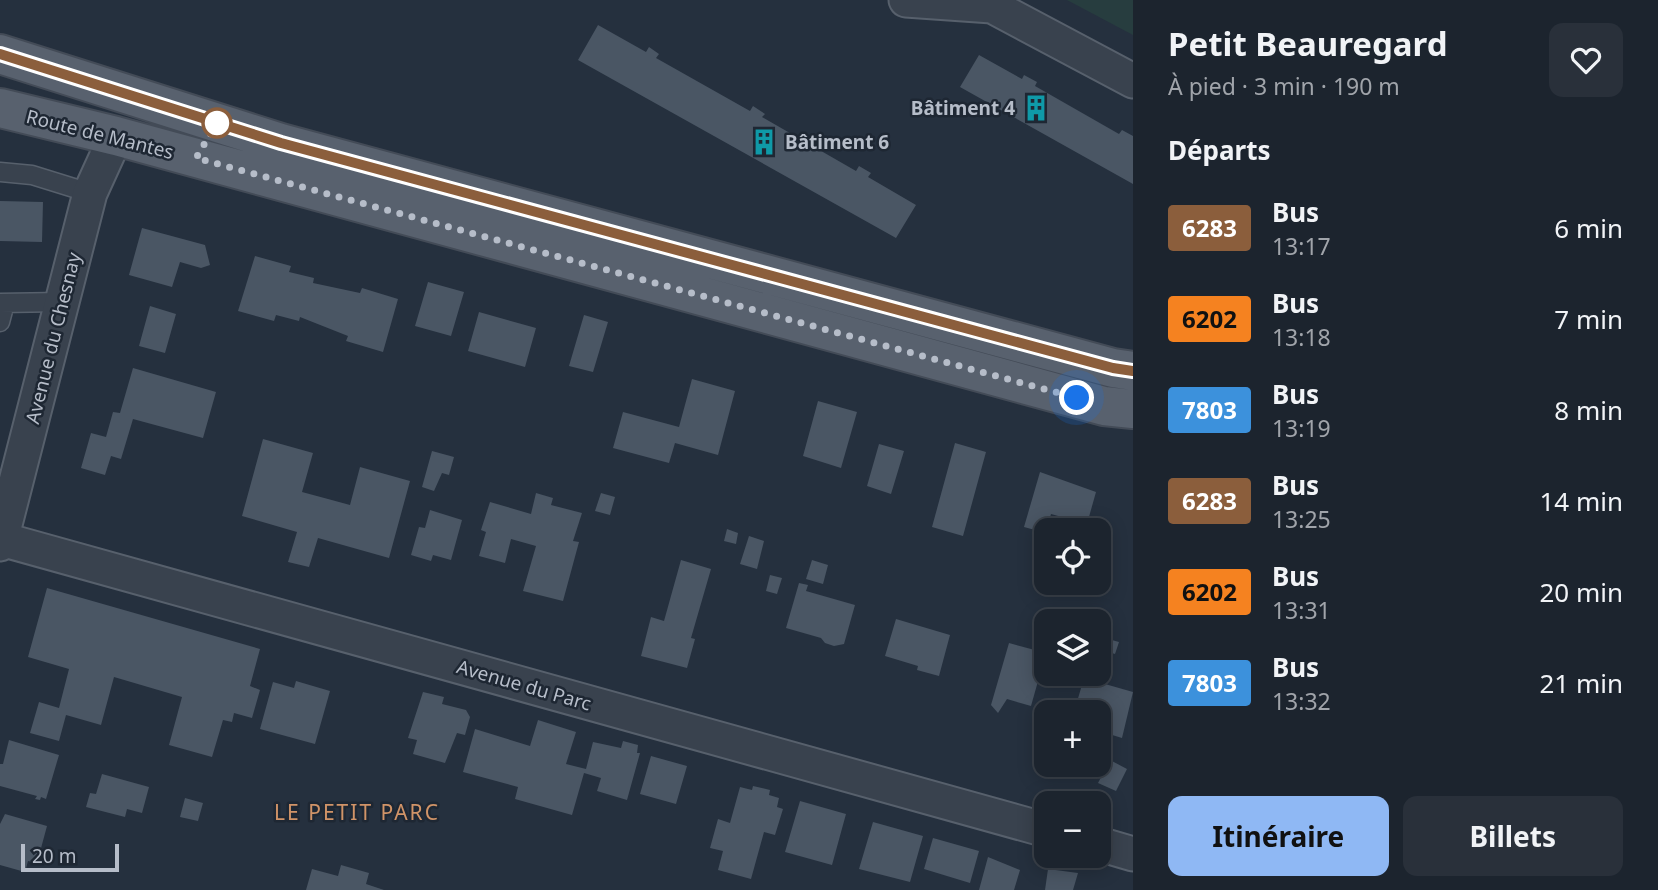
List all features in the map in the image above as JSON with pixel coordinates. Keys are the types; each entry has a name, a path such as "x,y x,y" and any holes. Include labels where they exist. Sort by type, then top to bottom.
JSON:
{"main road":[{"path":"0,54 281,143 1100,365 1133,371"},
{"name":"Route de Mantes","path":"0,108 116,136 1104,406 1133,409"}],"street":[{"path":"906,0 992,6 1133,81"},
{"name":"Avenue du Chesnay","path":"3,524 90,193 116,136"},
{"name":"Avenue du Parc","path":"3,524 1034,826"},
{"path":"1111,848 1133,854"}],"lane":[{"path":"0,173 32,175 90,193"},
{"path":"0,323 2,303 62,302"}],"green space":[{"path":"1067,0 1133,0 1133,35"}],"building":[{"name":"Bâtiment 6","path":"598,25 646,52 649,47 659,54 656,58 750,111 753,106 765,114 762,117 856,171 859,166 871,173 868,177 916,205 896,238 578,60"},
{"name":"Bâtiment 4","path":"979,55 1022,79 1024,75 1037,82 1035,86 1119,134 1122,130 1133,136 1133,184 960,87"},
{"path":"0,201 43,202 42,242 0,241"},
{"path":"142,228 205,245 210,265 201,268 180,262 172,287 129,275"},
{"path":"255,256 291,266 289,272 314,278 313,283 360,293 362,288 398,299 383,352 346,341 348,336 300,317 299,321 276,315 274,321 238,311"},
{"path":"428,282 464,292 451,336 415,326"},
{"path":"150,306 176,314 165,353 139,346"},
{"path":"479,312 536,328 525,367 468,351"},
{"path":"584,315 608,322 593,372 569,366"},
{"path":"133,368 216,392 203,438 133,419 121,459 111,456 105,475 81,468 91,433 106,437 113,412 120,413"},
{"path":"692,379 735,391 718,455 675,443 669,463 613,448 623,412 679,427"},
{"path":"818,401 857,412 841,468 803,456"},
{"path":"263,439 313,453 302,492 350,505 360,467 410,481 389,558 318,538 309,567 288,562 297,532 242,516"},
{"path":"955,443 986,452 963,536 932,527"},
{"path":"879,444 904,451 891,494 867,486"},
{"path":"432,451 454,457 449,475 442,473 434,491 422,487"},
{"path":"1040,472 1096,492 1089,518 1065,518 1051,514 1050,518 1034,518 1034,530 1024,527"},
{"path":"536,493 553,498 551,505 582,513 573,541 579,542 563,601 523,591 536,546 511,539 505,563 479,556 486,532 481,530 490,502 531,514"},
{"path":"601,493 615,497 610,515 595,511"},
{"path":"430,510 462,520 451,560 433,555 431,561 411,555 419,527 425,528"},
{"path":"727,529 738,533 736,544 724,541"},
{"path":"749,536 764,541 757,569 740,564"},
{"path":"681,560 711,569 691,638 695,639 687,668 641,656 651,617 664,621"},
{"path":"812,560 828,565 823,584 806,579"},
{"path":"770,575 782,578 777,594 766,591"},
{"path":"799,583 808,585 806,591 855,605 844,644 834,646 825,643 821,638 786,628"},
{"path":"47,588 260,649 250,686 260,690 252,718 234,713 232,722 223,720 212,757 169,745 182,697 114,677 101,725 66,715 59,741 30,733 39,702 59,708 69,669 28,657"},
{"path":"896,619 950,635 939,676 885,656"},
{"path":"1111,640 1119,642 1115,654 1111,653"},
{"path":"1009,643 1034,650 1034,686 1037,686 1031,706 1007,699 998,713 991,705"},
{"path":"296,681 330,691 315,744 260,729 273,682 294,688"},
{"path":"1082,686 1111,686 1133,692 1122,738 1111,735 1111,700 1078,700"},
{"path":"423,692 444,697 442,704 466,710 470,717 465,735 457,733 445,763 413,754 417,740 408,738"},
{"path":"538,720 576,732 566,764 586,769 593,742 621,748 623,741 638,745 637,753 640,753 627,800 597,791 601,778 584,773 572,815 515,799 518,787 463,772 475,729 530,746"},
{"path":"9,740 59,755 46,799 35,799 37,796 0,786 0,764 3,764"},
{"path":"651,756 687,766 676,804 640,794"},
{"path":"1111,761 1127,769 1116,791 1098,783 1101,777 1111,777"},
{"path":"102,774 149,787 142,813 127,809 125,817 86,807 90,793 96,794"},
{"path":"753,786 770,790 769,795 779,798 777,807 783,809 775,835 764,832 751,879 718,870 723,851 710,848 718,819 730,823 740,787 752,790"},
{"path":"185,798 203,803 198,821 180,817"},
{"path":"800,801 846,814 832,865 785,852"},
{"path":"5,814 47,826 37,863 28,861 25,872 0,865 0,824"},
{"path":"873,822 923,836 910,882 859,869"},
{"path":"933,838 979,851 970,883 924,869"},
{"path":"988,857 1020,870 1014,890 979,890"},
{"path":"341,865 369,873 366,884 384,890 306,890 312,869 338,876"},
{"path":"1048,869 1078,873 1073,890 1045,890"}],"bus line":[{"name":"6283","path":"0,54 281,143 1113,368 1133,371"}],"place":[{"name":"Bâtiment 4","path":"1036,108"},
{"name":"Bâtiment 6","path":"764,142"}],"district":[{"name":"LE PETIT PARC","path":"357,812"}],"route":[{"path":"217,123 196,158 1077,398"}]}
